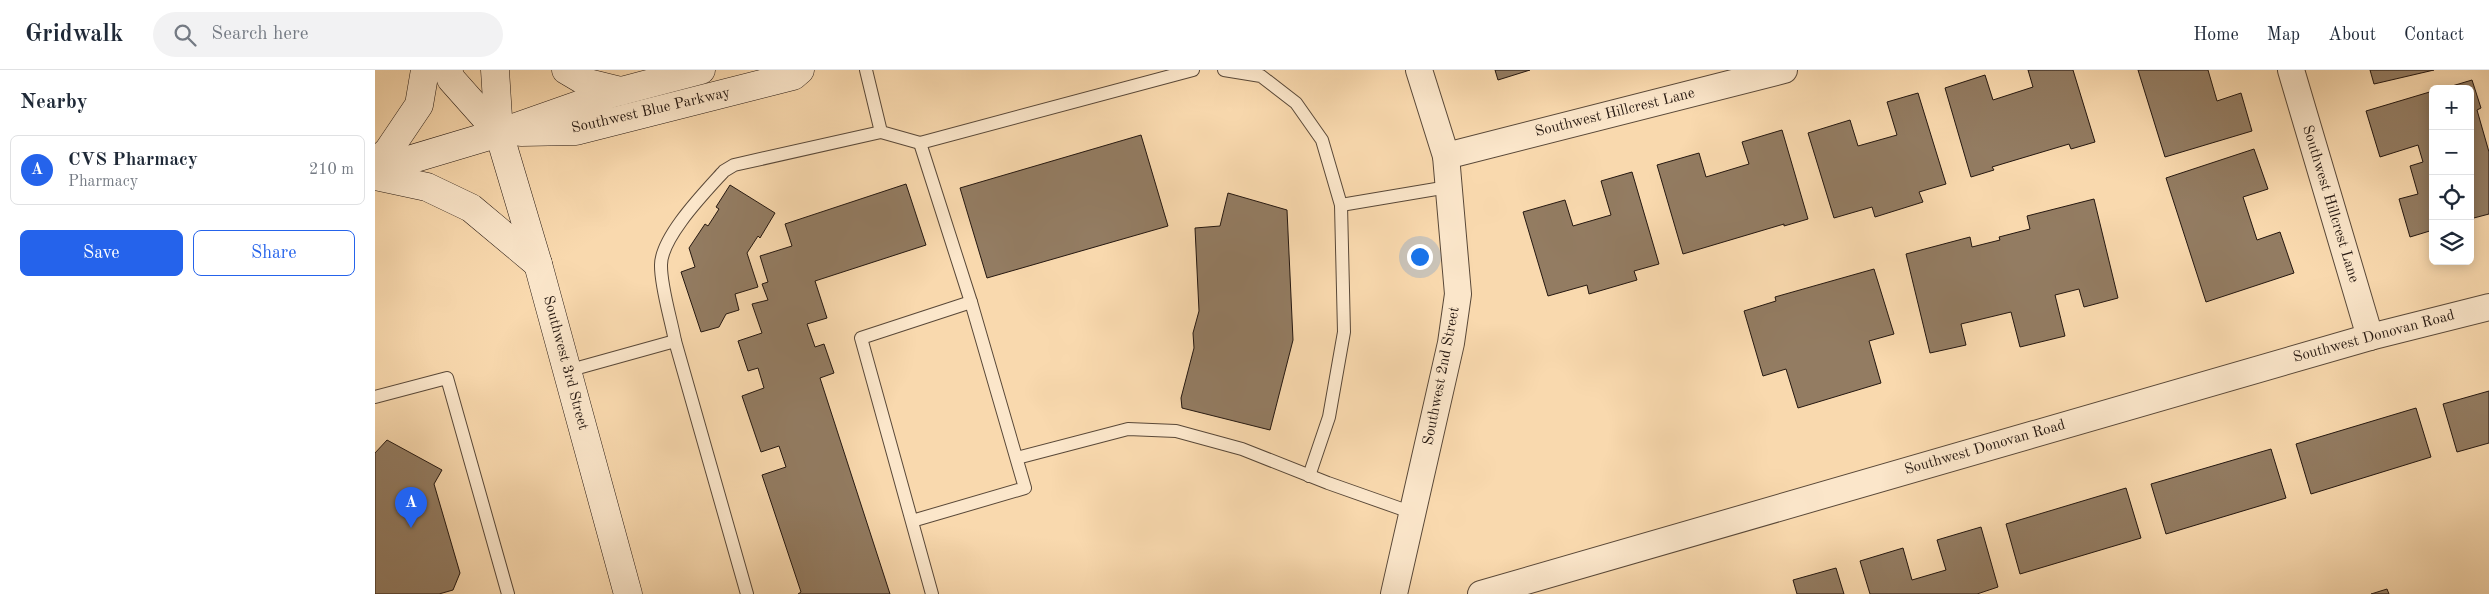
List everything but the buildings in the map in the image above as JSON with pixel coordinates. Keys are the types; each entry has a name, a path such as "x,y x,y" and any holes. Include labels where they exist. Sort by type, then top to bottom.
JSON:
{"main road":[{"path":"375,163 387,151 419,105 425,70"},
{"name":"Southwest 3rd Street","path":"448,70 451,79 499,133"},
{"name":"Southwest 3rd Street","path":"495,70 499,133 538,264 567,371 623,593"},
{"path":"566,70 588,83 621,91"},
{"name":"Southwest Blue Parkway","path":"375,170 499,133 565,108 701,70"},
{"name":"Southwest Blue Parkway","path":"499,133 576,131 793,76 800,70"},
{"path":"375,176 427,187 471,208 538,264"}],"street":[{"name":"Southwest 2nd Street","path":"1394,594 1451,344 1458,294 1446,156 1419,70"},
{"name":"Southwest Hillcrest Lane","path":"1446,156 1784,70"},
{"name":"Southwest Hillcrest Lane","path":"2291,70 2370,337"},
{"name":"Southwest Donovan Road","path":"1481,594 2370,337 2489,306"}],"lane":[{"path":"866,70 881,132"},
{"path":"747,594 675,341 661,265 664,249 676,229 724,171 734,165 881,132 920,143 1146,76 1193,70"},
{"path":"1224,70 1261,76 1296,103 1322,140 1341,205 1344,332 1329,417 1309,476"},
{"path":"912,521 1025,488 971,302 920,143"},
{"path":"1341,205 1448,187"},
{"path":"932,594 861,338 971,302"},
{"path":"567,371 675,341"},
{"path":"375,397 447,378 508,594"},
{"path":"1017,458 1128,429 1176,431 1242,449 1309,476 1413,512"}],"place":[{"name":"CVS Pharmacy","path":"411,528"}]}
